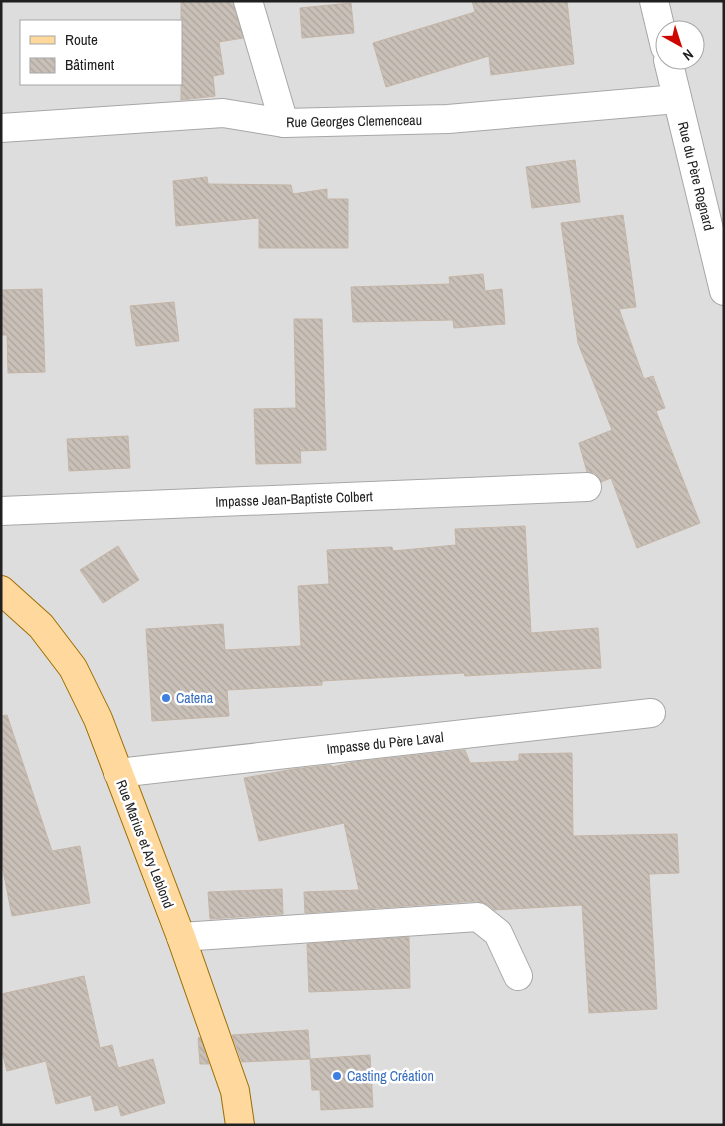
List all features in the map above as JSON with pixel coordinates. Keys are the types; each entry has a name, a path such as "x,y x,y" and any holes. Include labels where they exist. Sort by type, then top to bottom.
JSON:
{"main road":[{"name":"Rue Marius et Ary Leblond","path":"1,590 41,626 73,668 98,720 181,937 235,1091 240,1125"}],"street":[{"path":"248,1 284,123"},
{"path":"654,1 659,20"},
{"name":"Rue du Père Rognard","path":"670,70 724,292"},
{"name":"Rue Georges Clemenceau","path":"1,128 223,113 284,123 448,119 677,99"},
{"name":"Impasse Jean-Baptiste Colbert","path":"1,511 587,487"},
{"name":"Impasse du Père Laval","path":"118,773 651,713"},
{"path":"181,937 478,917 498,934 518,976"}],"shaded area":[{"path":"1,1 724,1 724,1125 1,1125"}],"building":[{"path":"181,1 233,1 243,38 219,42 224,74 213,76 215,96 181,100"},
{"path":"472,1 567,1 574,64 491,75 489,56 386,87 373,43 475,12"},
{"path":"351,3 354,33 302,38 300,8"},
{"path":"575,160 580,202 532,208 526,167"},
{"path":"207,177 208,184 291,185 293,194 327,189 327,199 348,199 348,248 259,248 259,218 176,226 173,181"},
{"path":"623,215 636,307 619,309 644,379 653,376 665,408 656,411 700,523 637,548 611,478 601,482 595,473 587,472 579,443 612,430 578,343 561,223"},
{"path":"483,274 485,291 502,289 505,324 454,328 453,320 353,322 351,287 450,284 449,277"},
{"path":"42,289 45,372 8,373 7,335 1,335 1,290"},
{"path":"174,302 179,341 136,346 130,306"},
{"path":"294,319 322,319 326,450 300,451 301,463 256,464 254,409 296,408"},
{"path":"128,436 130,468 69,471 67,439"},
{"path":"525,526 531,633 598,628 601,668 465,676 464,673 322,681 322,685 227,690 229,716 152,721 146,629 223,624 225,650 301,646 298,586 329,584 327,550 392,547 393,551 456,545 455,529"},
{"path":"118,546 139,580 103,603 80,570"},
{"path":"7,715 52,851 80,846 90,903 12,916 1,860 1,716"},
{"path":"465,750 470,763 519,761 519,754 572,753 573,836 677,834 679,873 649,874 657,1009 589,1013 582,905 494,910 487,904 477,901 305,913 304,892 359,890 344,823 259,841 244,778 294,769 331,765 332,767 354,762"},
{"path":"282,889 283,914 210,919 208,892"},
{"path":"409,937 410,988 309,992 307,944"},
{"path":"84,976 100,1048 112,1045 118,1068 153,1059 165,1103 121,1116 118,1105 95,1111 91,1095 56,1104 46,1061 7,1071 1,1048 1,994"},
{"path":"308,1030 310,1059 242,1062 232,1035"},
{"path":"200,1037 209,1064 200,1064 198,1038"},
{"path":"370,1055 373,1107 321,1110 320,1090 312,1090 310,1059"}],"place":[{"name":"Catena","path":"166,698"},
{"name":"Casting Création","path":"337,1076"}]}
